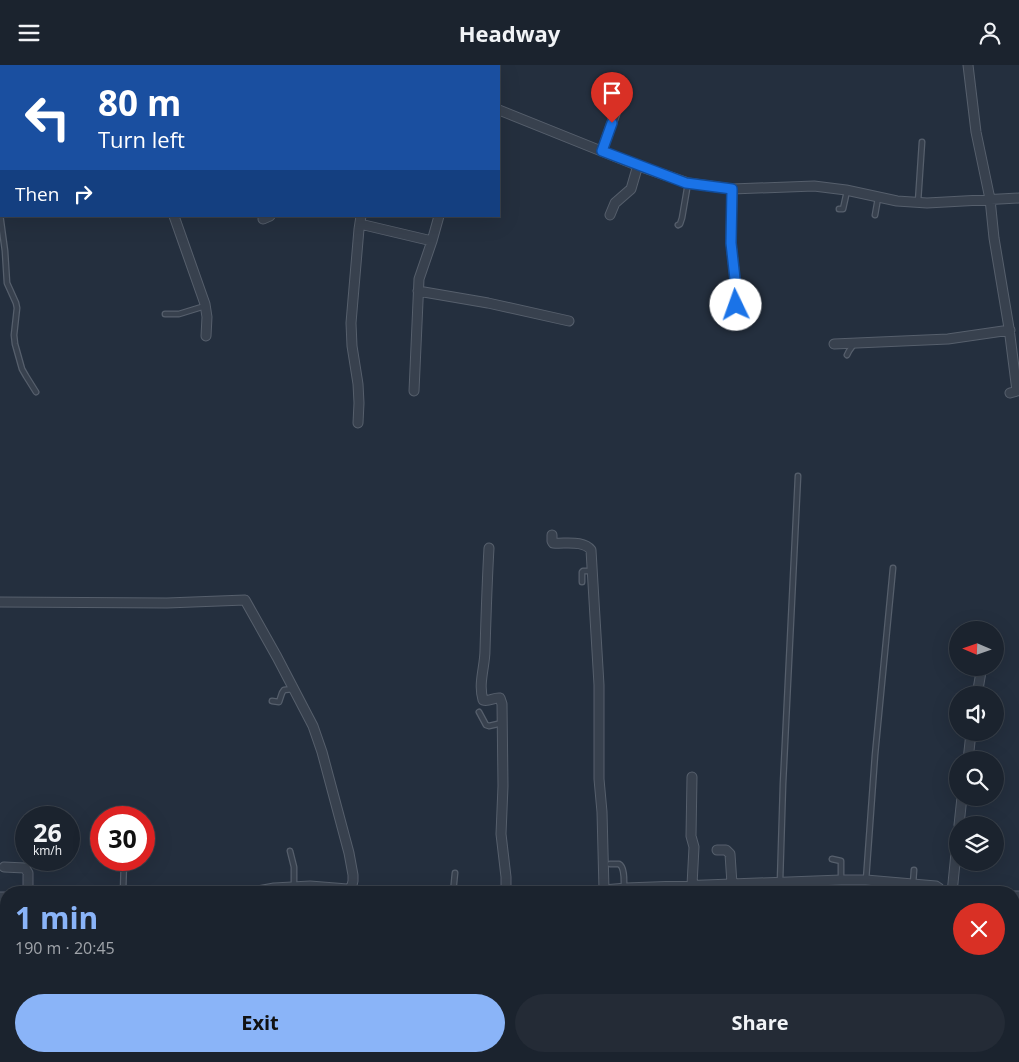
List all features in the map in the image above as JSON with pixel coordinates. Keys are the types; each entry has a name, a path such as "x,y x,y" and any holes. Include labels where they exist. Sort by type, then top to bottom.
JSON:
{"street":[{"path":"968,65 976,132 990,199 994,238 1010,330 1017,389 1017,391 1010,393"},
{"path":"500,110 688,183 732,189 814,186 897,201 918,202 1019,198"},
{"path":"602,151 616,111"},
{"path":"610,215 615,203 630,189 638,165"},
{"path":"732,189 731,243 735,279 735,322"},
{"path":"174,217 205,305 206,336"},
{"path":"414,391 420,273 440,217"},
{"path":"358,423 358,394 352,346 352,323 360,220 432,241"},
{"path":"418,291 488,303 569,321"},
{"path":"834,345 948,339 1010,330"},
{"path":"552,535 554,543 581,543 591,550 599,685 599,771 604,886"},
{"path":"488,547 485,651 481,689 484,701 501,699 503,712 501,834 506,886"},
{"path":"0,602 167,603 245,600 313,726 351,861 353,881 352,886"},
{"path":"692,777 691,836 694,847 692,886"},
{"path":"717,850 726,850 730,854 732,884"},
{"path":"4,867 25,868 28,873 28,886"},
{"path":"953,886 954,871"},
{"path":"716,886 840,880 866,880 936,886"}],"lane":[{"path":"918,202 922,142"},
{"path":"678,225 682,218 688,183"},
{"path":"839,209 843,209 847,191"},
{"path":"875,215 878,197"},
{"path":"0,217 7,283 16,303 15,343 22,369 36,392"},
{"path":"165,314 179,314 205,305"},
{"path":"847,355 856,343"},
{"path":"780,882 798,476"},
{"path":"866,880 875,755 893,569"},
{"path":"582,582 583,571 593,571"},
{"path":"272,701 279,702 284,690 294,689"},
{"path":"479,713 486,725 502,723"},
{"path":"290,851 294,867 294,886"},
{"path":"832,859 841,861 840,880"},
{"path":"610,864 622,865 624,886"},
{"path":"913,884 914,870"},
{"path":"123,886 124,871"},
{"path":"454,886 455,873"},
{"path":"816,881 816,886"}],"route":[{"path":"612,123 602,151 686,183 732,189 731,243 736,305"}]}
